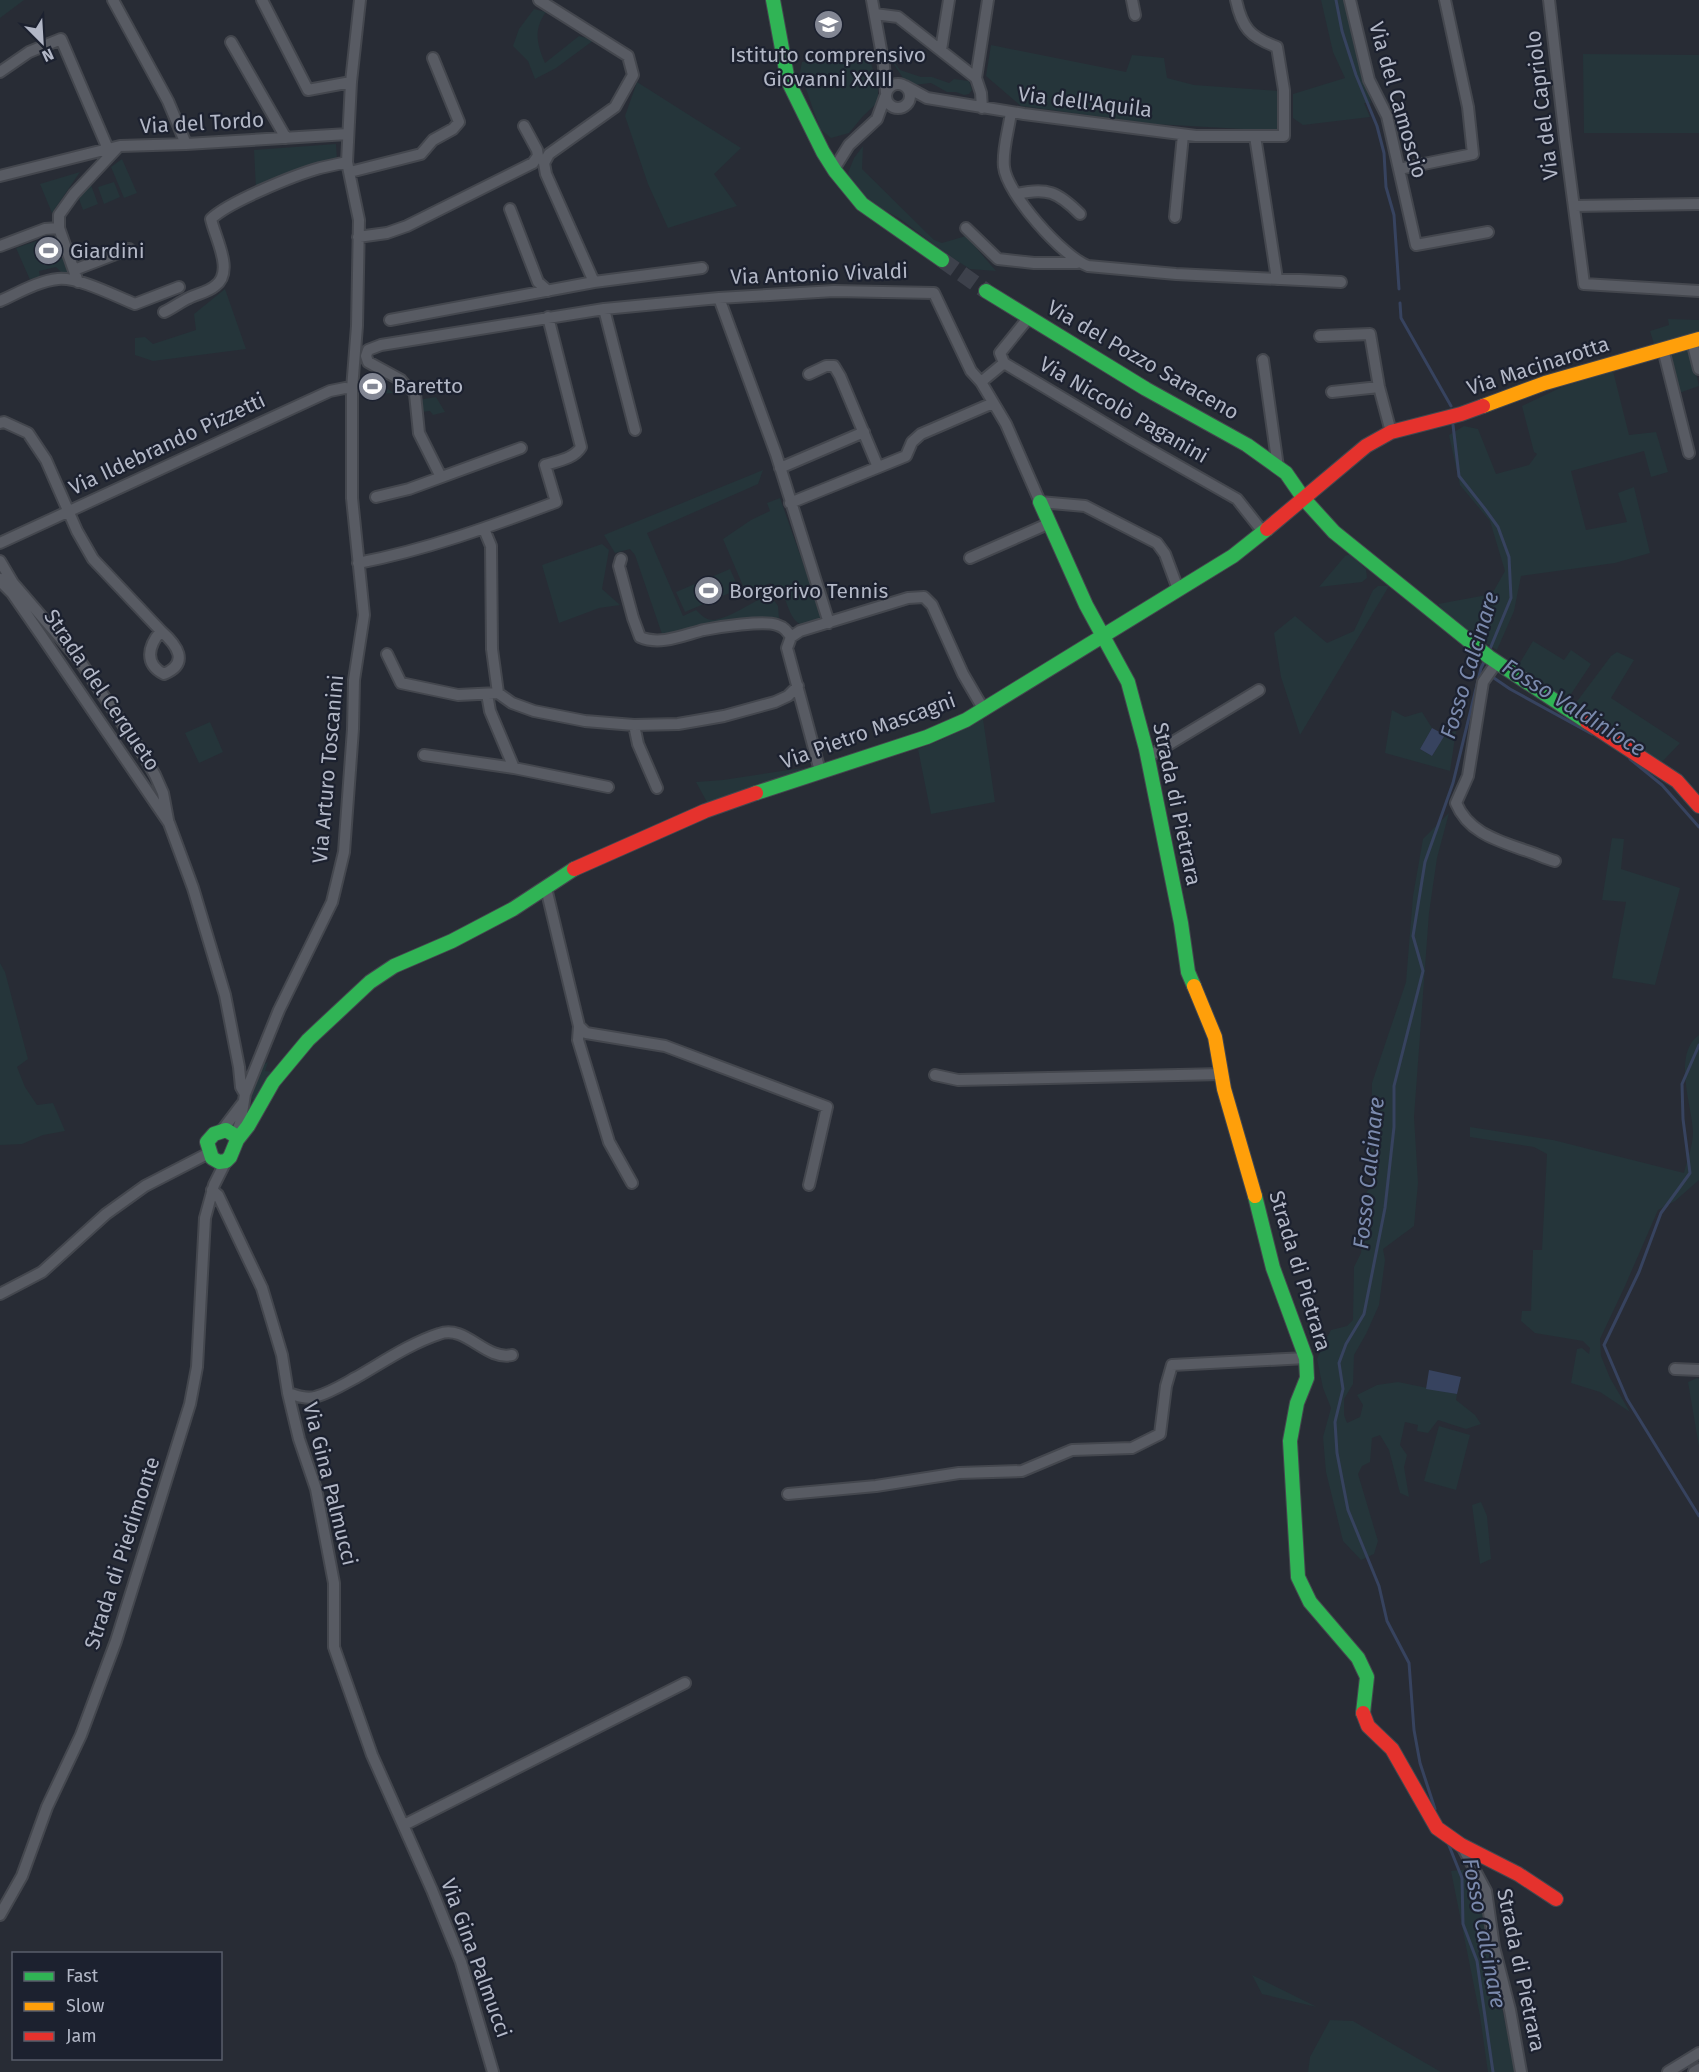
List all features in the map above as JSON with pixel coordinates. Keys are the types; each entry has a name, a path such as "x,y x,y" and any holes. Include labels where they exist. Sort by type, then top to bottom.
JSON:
{"street":[{"path":"113,0 168,101 186,144"},
{"path":"262,0 308,90 351,82"},
{"name":"Via Arturo Toscanini","path":"231,1132 279,1010 332,902 344,852 353,729 354,680 364,615 352,498 352,389 355,369 358,237 357,204 349,167 348,134 360,0"},
{"path":"539,0 628,56 633,75 615,107 549,154 544,163 546,174 594,282"},
{"path":"773,0 788,81 830,163 862,204 942,260"},
{"path":"872,0 883,61 886,95 890,106 897,108"},
{"path":"941,50 949,0"},
{"path":"982,108 981,93 976,78 988,0"},
{"path":"1132,0 1135,15"},
{"name":"Via dell'Aquila","path":"901,85 927,98 1024,114 1183,135 1284,136 1284,90 1277,47 1260,41 1249,31 1240,19 1236,0"},
{"name":"Via del Camoscio","path":"1350,0 1369,80 1387,116 1416,245 1488,232"},
{"path":"1399,169 1473,154 1468,107 1445,0"},
{"name":"Via del Capriolo","path":"1549,0 1584,284 1699,291"},
{"path":"875,14 898,17 976,78"},
{"path":"0,72 29,52 61,39 108,149"},
{"name":"Via del Tordo","path":"231,42 286,138"},
{"path":"164,312 176,307 184,300 214,288 222,279 224,264 211,219 218,212 318,168 349,167 421,154 433,140 453,129 459,122 433,58"},
{"path":"883,61 909,92 908,103"},
{"path":"877,119 891,86 901,85"},
{"path":"830,163 833,151 849,145 877,119 908,103 927,98"},
{"path":"1011,112 1004,166 1008,181 1032,218 1077,262"},
{"path":"358,237 387,233 407,226 533,163 538,156 537,150 524,126"},
{"name":"Via del Tordo","path":"0,176 120,146 348,134"},
{"path":"1175,217 1183,135"},
{"path":"1255,136 1277,279"},
{"name":"Via del Tordo","path":"59,228 59,215 74,194 120,146"},
{"path":"1017,194 1034,190 1057,194 1080,214"},
{"name":"Via del Capriolo","path":"1574,206 1699,204"},
{"path":"510,209 538,282 548,291"},
{"path":"0,246 45,229 59,228 78,282"},
{"path":"966,228 998,260 1035,263 1077,262 1088,266 1165,273 1341,282"},
{"path":"74,270 129,249"},
{"path":"390,320 594,282 702,267"},
{"path":"0,301 37,284 59,279 78,282 135,303 179,287"},
{"name":"Via Antonio Vivaldi","path":"405,385 401,380 368,362 366,356 368,350 381,345 604,309 719,298 834,291 934,293 971,371 981,382 1006,424 1086,605 1103,634"},
{"name":"Via del Pozzo Saraceno","path":"986,291 1146,389 1247,445 1278,467 1286,473 1304,499 1334,532 1497,662 1677,782 1699,806"},
{"path":"719,298 780,468 829,623"},
{"path":"604,309 635,430"},
{"path":"358,563 484,529 556,502 545,465 569,458 578,453 581,447 548,317"},
{"path":"981,382 1004,363 999,353 1029,317"},
{"path":"1320,336 1370,334 1379,387 1391,432"},
{"path":"1695,340 1699,369"},
{"name":"Via Macinarotta","path":"1304,499 1366,446 1391,432 1461,414 1545,383 1695,340"},
{"path":"1663,349 1689,453"},
{"name":"Via del Pozzo Saraceno","path":"1263,360 1278,467"},
{"name":"Via Niccolò Paganini","path":"1004,363 1237,499 1263,532"},
{"path":"809,374 826,366 834,366 840,375 878,467"},
{"path":"355,369 368,371 413,390 419,434 441,477"},
{"path":"1332,392 1379,387"},
{"name":"Via Ildebrando Pizzetti","path":"0,543 330,391 352,389"},
{"path":"790,503 906,456 912,442 921,434 993,403"},
{"path":"0,423 4,422 28,433 46,460 93,558 161,631"},
{"path":"780,468 864,432"},
{"path":"376,496 410,489 521,448"},
{"name":"Via Pietro Mascagni","path":"231,1132 254,1113 273,1082 308,1040 370,981 394,966 452,941 513,909 581,865 705,812 820,771 927,737 966,720 1233,556 1304,499"},
{"path":"1040,502 1085,506 1157,543 1165,554 1178,589"},
{"path":"970,558 1050,523"},
{"path":"484,529 491,546 492,694 490,711 514,768"},
{"path":"621,560 620,566 633,618 640,637 650,642 707,630 765,623 785,628 791,637"},
{"name":"Strada del Cerqueto","path":"0,561 13,583 80,661 156,775 163,793 169,823 193,888 225,995 244,1099"},
{"name":"Strada del Cerqueto","path":"0,580 13,583"},
{"name":"Strada del Cerqueto","path":"0,580 42,635 169,823"},
{"path":"820,771 787,648 791,637 800,631 908,598 924,597 932,605 963,674 984,710"},
{"name":"Strada di Pietrara","path":"1103,634 1128,682 1148,757 1181,923 1188,972 1215,1037 1224,1089 1248,1168 1273,1268 1306,1358 1307,1378 1297,1403 1290,1441 1298,1577 1310,1602 1358,1658 1367,1677 1362,1709 1368,1726 1392,1749 1437,1828 1461,1845 1518,1874 1556,1899"},
{"path":"387,654 401,683 458,695 492,694 534,711 585,721 634,725 678,724 724,716 775,702 788,696 798,686"},
{"path":"1497,662 1483,682 1468,776 1456,803 1464,819 1479,831 1494,839 1555,861"},
{"path":"1148,757 1259,690"},
{"path":"634,725 638,744 657,788"},
{"path":"424,755 514,768 608,787"},
{"path":"546,888 579,1026 578,1040 609,1142 632,1183"},
{"path":"579,1026 585,1033 665,1046 826,1107 809,1185"},
{"path":"935,1075 958,1080 1222,1074"},
{"name":"Via Arturo Toscanini","path":"231,1132 241,1120 244,1099"},
{"path":"241,1120 254,1113"},
{"path":"231,1132 233,1153 226,1161 219,1162 210,1156 207,1142 210,1137 231,1132"},
{"path":"1,1292 42,1272 106,1214 145,1186 210,1156"},
{"name":"Strada di Piedimonte","path":"210,1156 213,1188"},
{"name":"Strada di Piedimonte","path":"0,1915 22,1876 47,1807 81,1735 117,1641 190,1404 197,1367 205,1218 213,1188 226,1161"},
{"name":"Via Gina Palmucci","path":"213,1188 262,1288 282,1355 288,1392 299,1439 315,1489 334,1583 334,1647 372,1755 461,1962 493,2072"},
{"path":"288,1392 299,1397 313,1397 336,1389 405,1350 441,1333 456,1332 497,1354 505,1357 512,1355"},
{"path":"788,1494 876,1486 959,1473 1022,1471 1072,1450 1132,1448 1160,1434 1166,1386 1172,1365 1306,1358"},
{"path":"1675,1369 1699,1370"},
{"path":"404,1825 685,1683"},
{"name":"Strada di Pietrara","path":"1461,1845 1486,1891 1494,1947 1510,2010 1521,2072"},
{"path":"1668,2072 1699,2053"},
{"path":"1694,2072 1699,2069"}],"shaded area":[{"path":"0,0 24,0 0,18"},
{"path":"1321,0 1345,0 1371,103 1364,103 1370,117 1303,125 1293,118 1293,94 1345,78 1333,52"},
{"path":"534,9 546,12 538,31 540,50 545,63 579,36 594,40 556,68 535,79 528,61 513,46 519,29"},
{"path":"991,45 1126,72 1132,55 1164,58 1167,78 1194,85 1279,91 1279,129 1154,124 1021,106 986,76"},
{"path":"867,50 878,86 878,102 849,133 831,138 820,129 800,72 802,62"},
{"path":"1583,54 1699,55 1699,133 1584,133"},
{"path":"892,59 900,70 949,83 954,79 969,81 972,90 969,94 964,95 947,92 931,83 913,85 905,81"},
{"path":"637,82 741,148 714,174 737,206 668,228 648,184 625,116"},
{"path":"336,144 337,161 256,189 254,150"},
{"path":"863,146 862,169 934,240 942,243 966,236 996,271 970,269 899,218 861,199 849,181 848,173 854,158"},
{"path":"122,159 137,193 124,198 111,167"},
{"path":"80,172 52,213 40,184"},
{"path":"114,182 120,197 104,204 98,187"},
{"path":"91,185 98,204 83,210 78,196"},
{"path":"48,237 54,240 69,271 63,274 56,267 39,271 40,277 31,282 16,248"},
{"path":"225,289 246,349 153,361 135,355 135,338 145,337 153,344 196,330 194,314"},
{"path":"1668,319 1699,320 1699,332 1654,344 1650,331 1669,325"},
{"path":"1690,348 1699,386 1679,393 1669,354"},
{"path":"1613,371 1629,435 1656,432 1668,472 1651,477 1644,451 1571,471 1586,530 1627,522 1618,493 1634,487 1650,553 1615,563 1521,576 1514,611 1497,650 1455,624 1438,604 1492,594 1505,571 1490,521 1460,485 1449,435 1464,426 1478,429 1496,474 1529,465 1537,454 1534,452 1522,406 1562,387"},
{"name":"Baretto","path":"369,377 394,393 360,395 362,380"},
{"path":"436,397 445,412 433,415 430,411 421,412 418,400"},
{"path":"763,470 758,484 647,533 683,616 696,610 708,619 719,619 770,595 778,606 779,618 774,621 734,622 662,634 635,555 630,549 615,553 604,535"},
{"path":"780,498 822,617 805,625 794,619 782,591 770,583 740,597 739,593 744,588 723,539 751,520 770,511 767,503"},
{"path":"602,544 609,550 602,589 620,605 599,608 559,623 542,565"},
{"path":"1350,554 1366,569 1367,578 1362,582 1319,587 1345,556"},
{"name":"Borgorivo Tennis","path":"730,569 739,589 685,612 676,592"},
{"path":"1378,586 1389,586 1300,735 1281,677 1274,633 1295,616 1327,643 1354,631 1373,590"},
{"path":"1533,641 1564,660 1571,650 1591,664 1565,703 1518,666"},
{"path":"1617,652 1634,660 1611,698 1680,743 1661,763 1575,704 1611,656"},
{"path":"1392,710 1405,717 1422,712 1432,728 1420,749 1432,756 1445,735 1456,731 1450,771 1385,753"},
{"path":"983,719 995,802 931,814 918,749"},
{"path":"210,722 223,752 199,763 185,733"},
{"path":"808,767 708,804 696,782 723,780"},
{"path":"1449,813 1437,858 1429,913 1414,1117 1418,1183 1414,1226 1383,1249 1385,1260 1379,1305 1354,1355 1353,1384 1344,1399 1344,1415 1347,1423 1360,1417 1363,1405 1357,1395 1377,1385 1398,1382 1457,1394 1456,1400 1475,1415 1481,1424 1466,1429 1438,1420 1428,1433 1417,1431 1418,1425 1405,1422 1400,1445 1407,1455 1404,1467 1409,1497 1400,1493 1389,1450 1380,1435 1372,1438 1370,1462 1362,1466 1358,1474 1378,1541 1374,1554 1361,1560 1343,1541 1326,1472 1323,1437 1331,1408 1323,1388 1317,1359 1331,1330 1347,1326 1353,1320 1354,1267 1361,1253 1363,1225 1361,1199 1373,1184 1372,1083 1406,982 1413,896 1423,839"},
{"path":"1612,838 1624,839 1621,869 1680,888 1655,985 1612,978 1626,902 1602,900"},
{"path":"0,963 5,972 28,1059 17,1067 25,1087 37,1105 53,1103 65,1131 43,1135 22,1144 0,1145"},
{"path":"1699,1035 1699,1180 1675,1201 1658,1210 1600,1339 1601,1356 1610,1378 1630,1412 1600,1392 1571,1383 1577,1349 1582,1348 1589,1354 1590,1348 1583,1341 1535,1333 1521,1321 1522,1311 1531,1311 1533,1250 1542,1250 1547,1154 1534,1147 1470,1137 1470,1127 1553,1140 1684,1173 1693,1132 1685,1067 1691,1044"},
{"path":"268,1062 265,1071 274,1072 256,1102 249,1096 259,1067"},
{"path":"1699,1379 1699,1447 1688,1382"},
{"path":"1439,1426 1470,1435 1456,1490 1424,1481"},
{"path":"1481,1502 1487,1516 1491,1559 1480,1564 1472,1505"},
{"path":"1471,1869 1480,1898 1515,2072 1488,2072 1480,2016 1451,1871"},
{"path":"1252,1975 1317,2007 1262,1994"},
{"path":"1330,2020 1353,2021 1441,2072 1308,2072 1310,2057"}],"water":[{"path":"1432,728 1445,735 1432,756 1420,749"},
{"path":"1429,1370 1461,1377 1457,1394 1426,1389"}],"waterway":[{"name":"Fosso Calcinare","path":"1336,0 1342,31 1356,75 1377,126 1384,153 1386,187 1394,215 1399,289"},
{"name":"Fosso Calcinare","path":"1400,303 1401,318 1451,406"},
{"name":"Fosso Calcinare","path":"1453,425 1459,476 1498,527 1509,557 1511,598 1490,649"},
{"name":"Fosso Calcinare","path":"1435,1809 1420,1763 1414,1730 1409,1663 1387,1621 1379,1586 1348,1510 1337,1453 1335,1422 1343,1389 1339,1363 1346,1344 1364,1314 1385,1208 1394,1127 1394,1086 1423,971 1413,936 1425,862 1453,783 1481,668 1485,660"},
{"name":"Fosso Valdinioce","path":"1491,676 1510,689 1592,734"},
{"name":"Fosso Valdinioce","path":"1630,759 1662,785 1699,827"},
{"name":"Fosso Valdinioce","path":"1699,1045 1682,1084 1683,1119 1690,1173 1661,1213 1639,1272 1604,1345 1627,1399 1699,1516"},
{"name":"Fosso Calcinare","path":"1448,1843 1462,1878 1463,1924 1477,1961 1493,2072"}],"tunnel":[{"path":"942,260 986,291"}],"traffic: fast":[{"path":"773,0 788,81 823,152 835,171 862,204 942,260"},
{"path":"986,291 1146,389 1247,445 1286,473 1304,499 1334,532 1489,657 1587,722"},
{"path":"1040,502 1086,605 1128,682 1146,749 1181,923 1188,972 1194,986"},
{"path":"756,793 927,737 966,720 1233,556 1267,529"},
{"path":"237,1140 226,1130 214,1134 207,1142 212,1158 219,1162 226,1161 230,1157 237,1140 248,1126 273,1082 308,1040 370,982 394,966 452,941 513,909 574,869"},
{"path":"1255,1196 1273,1268 1306,1358 1307,1378 1297,1403 1290,1441 1298,1577 1310,1602 1358,1658 1367,1677 1363,1713"}],"traffic: slow":[{"path":"1483,406 1545,383 1699,339"},
{"path":"1194,986 1215,1037 1224,1089 1255,1196"}],"traffic: jam":[{"path":"1267,529 1366,446 1391,432 1483,406"},
{"path":"1587,722 1677,781 1699,806"},
{"path":"574,869 705,811 756,793"},
{"path":"1363,1713 1368,1726 1392,1749 1437,1828 1461,1845 1518,1874 1556,1899"}],"place":[{"name":"Istituto comprensivo Giovanni XXIII","path":"828,24"},
{"name":"Giardini","path":"49,251"},
{"name":"Baretto","path":"372,386"},
{"name":"Borgorivo Tennis","path":"708,591"}]}
